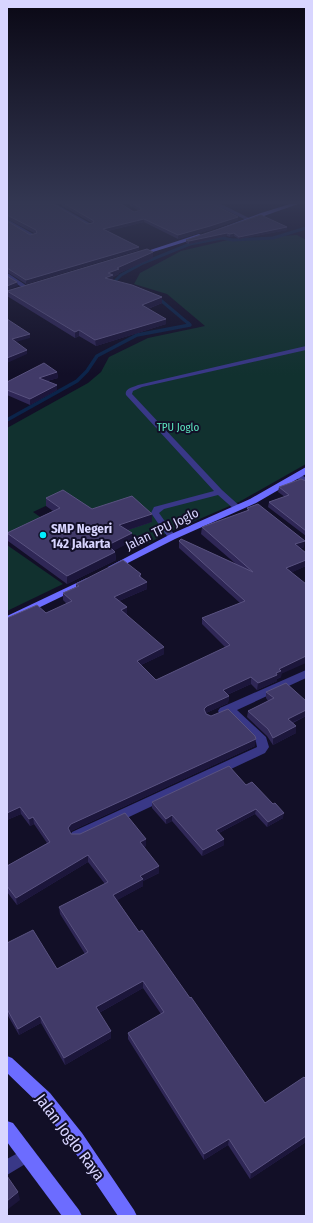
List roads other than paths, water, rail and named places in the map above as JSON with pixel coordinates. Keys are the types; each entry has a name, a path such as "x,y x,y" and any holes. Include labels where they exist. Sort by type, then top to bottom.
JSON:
{"main road":[{"path":"24,289 34,286"},
{"name":"Jalan TPU Joglo","path":"7,620 172,537 238,508 256,503 302,473"},
{"name":"Jalan Joglo Raya","path":"7,1063 44,1098 76,1139 128,1216"},
{"path":"7,1129 73,1216"}],"street":[{"path":"7,275 24,289"},
{"path":"302,473 306,482"},
{"path":"217,714 306,674"},
{"path":"76,836 261,750 263,747 262,740 229,709"}],"lane":[{"path":"238,508 219,492 128,394 131,390 140,386 306,348"},
{"path":"172,537 155,513 157,509 219,492"},
{"path":"7,1168 27,1155"}],"waterway":[{"path":"118,285 114,282 121,275 148,261"},
{"path":"157,297 189,324"},
{"path":"7,420 77,381 87,371 97,356 137,335 190,325 189,324"}],"place":[{"name":"SMP Negeri 142 Jakarta","path":"43,535"}],"park label":[{"name":"TPU Joglo","path":"178,427"}]}
